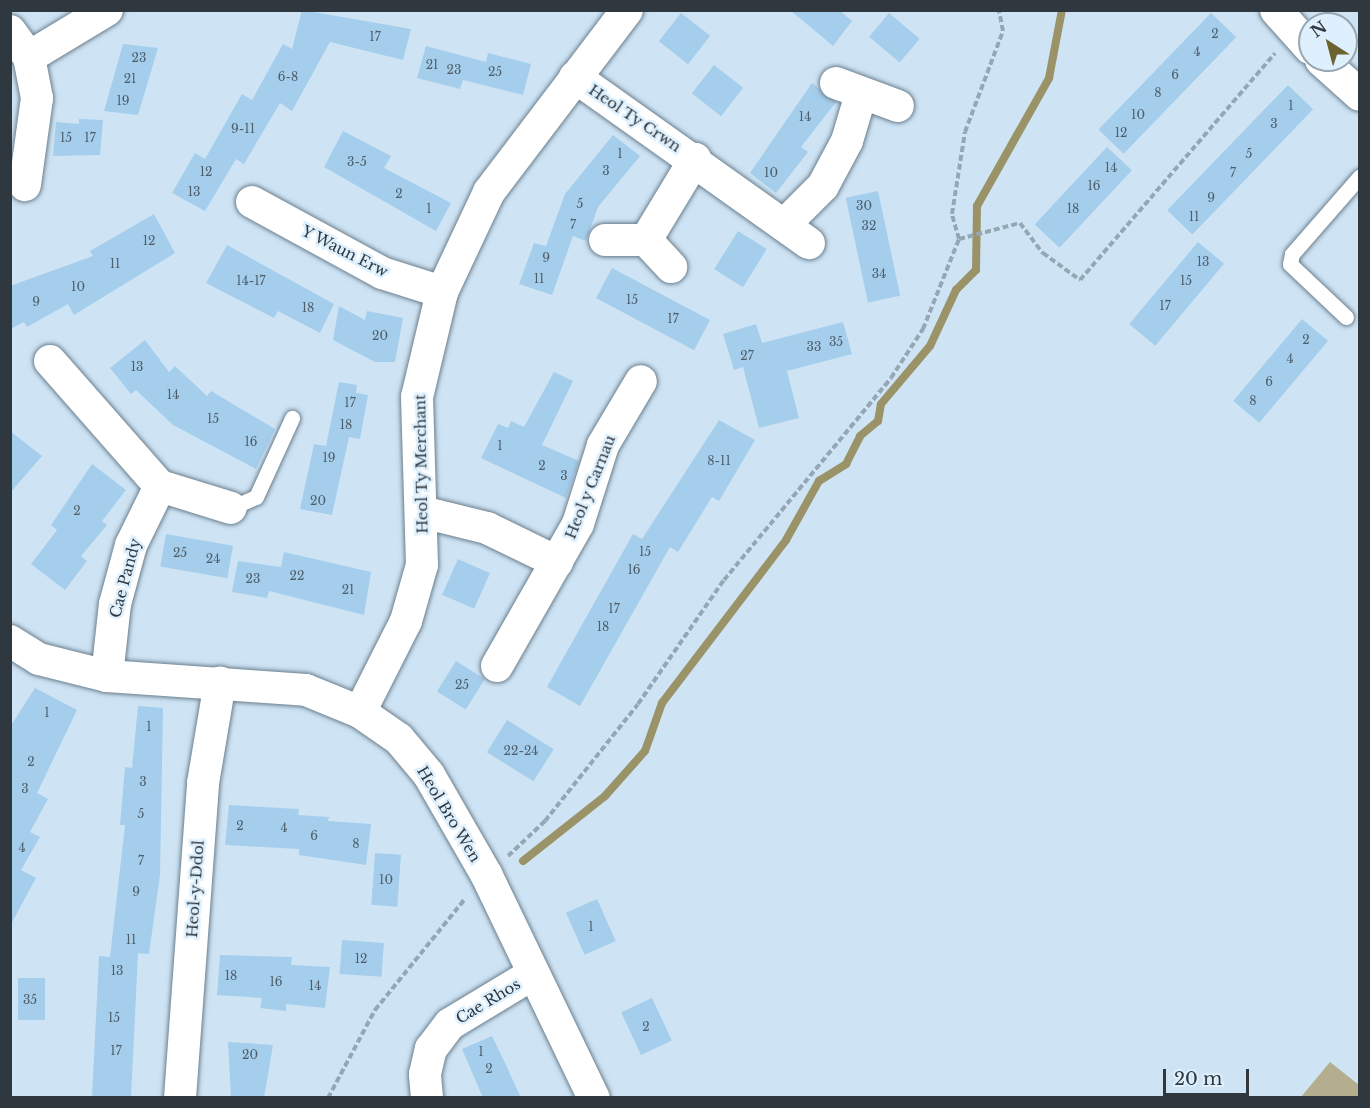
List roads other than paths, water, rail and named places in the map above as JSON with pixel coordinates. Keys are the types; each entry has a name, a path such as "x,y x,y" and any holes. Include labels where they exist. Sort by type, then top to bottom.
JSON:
{"street":[{"path":"29,57 107,10"},
{"name":"Heol Ty Merchant","path":"360,712 406,621 422,565 417,397 442,292 489,192 627,10"},
{"path":"10,31 29,57 37,98 24,185"},
{"path":"1334,72 1359,95"},
{"name":"Heol Ty Crwn","path":"575,77 695,159 809,243"},
{"path":"784,225 823,186 847,141 849,88 898,106"},
{"name":"Heol Ty Crwn","path":"646,240 695,159"},
{"name":"Y Waun Erw","path":"252,202 382,273 442,292"},
{"path":"605,240 646,240 671,267"},
{"path":"50,361 160,486 231,508"},
{"name":"Heol y Carnau","path":"497,666 578,524 603,445 640,381"},
{"name":"Cae Pandy","path":"107,676 115,604 131,545 160,486"},
{"path":"422,512 487,528 557,562"},
{"name":"Heol Bro Wen","path":"10,641 39,659 107,676 220,682 306,690 360,712 399,740 429,775 487,876 594,1098"},
{"name":"Heol-y-Ddol","path":"180,1098 203,783 220,682"},
{"name":"Cae Rhos","path":"427,1098 425,1074 431,1049 450,1024 533,974"}],"lane":[{"path":"1346,316 1290,264 1292,254 1359,176"},
{"path":"231,508 245,506 261,489 292,418"}],"waterway":[{"path":"523,861 605,796 645,751 662,703 786,540 819,481 846,464 860,436 878,421 881,404 930,346 956,290 976,270 977,206 1049,78 1062,10"}]}
